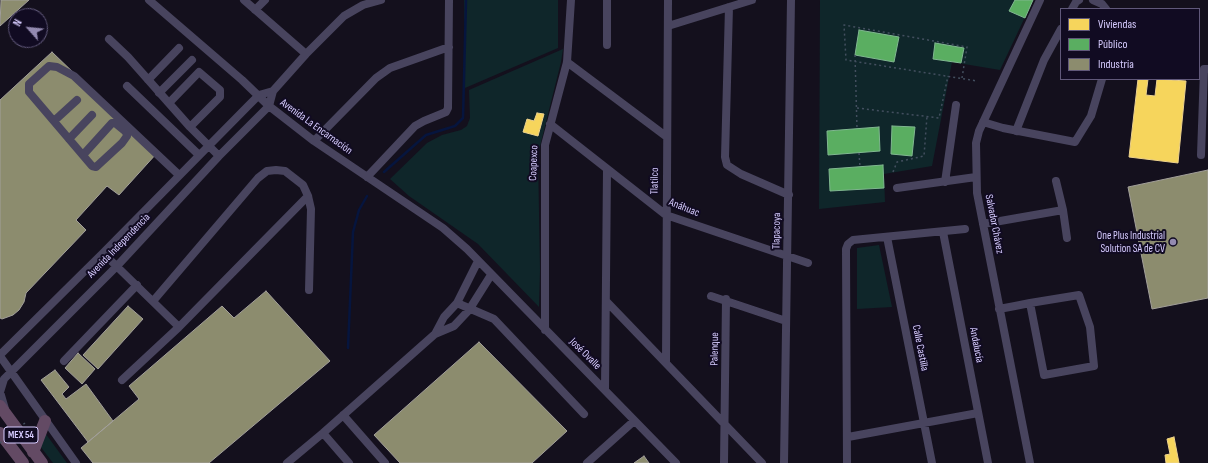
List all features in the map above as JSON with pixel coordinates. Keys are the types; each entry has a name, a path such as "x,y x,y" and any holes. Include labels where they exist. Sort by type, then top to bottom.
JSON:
{"highway":[{"name":"MEX 54","path":"0,406 42,463"},
{"path":"33,452 45,421"},
{"name":"MEX 54","path":"0,433 23,463"}],"street":[{"name":"Avenida La Encarnación","path":"149,0 259,95 269,106 314,141 443,228 478,261"},
{"path":"244,0 306,54"},
{"path":"255,10 265,0"},
{"path":"269,106 273,91 306,54 344,16 358,8 380,0"},
{"path":"369,178 415,126 446,112 448,108 449,0"},
{"name":"Coapexco","path":"545,330 545,145 567,62 571,0"},
{"path":"607,0 607,45"},
{"name":"Tlatilco","path":"666,362 668,0"},
{"path":"668,26 752,0"},
{"name":"Tlapacoya","path":"784,463 791,0"},
{"name":"Salvador Chávez","path":"1030,463 983,224 976,177 976,143 983,122 1040,0"},
{"path":"1073,8 1076,2 1080,0"},
{"path":"1093,0 1102,4 1105,8"},
{"path":"729,8 725,157 727,165 741,174 789,195"},
{"path":"1016,131 1044,60 1060,31"},
{"path":"109,39 128,57 190,127 219,156"},
{"path":"314,141 376,78 385,71 449,47"},
{"path":"148,80 179,48"},
{"path":"159,93 192,60"},
{"path":"567,62 667,137"},
{"path":"83,155 112,123 115,123 126,132 126,136 122,143 96,167 92,166 29,92 28,88 30,84 53,65 74,76 180,175"},
{"path":"1201,155 1205,90 1204,69 1208,69"},
{"path":"169,103 199,72 220,90 220,97 190,127"},
{"path":"983,122 1016,131 1075,142 1091,116 1102,80"},
{"path":"127,86 199,155"},
{"name":"Avenida Independencia","path":"0,356 104,253 259,95 273,91"},
{"path":"54,121 77,100"},
{"path":"945,182 956,105"},
{"name":"Avenida Independencia","path":"10,421 0,392 4,379 116,266 219,156 269,106"},
{"path":"69,139 92,115"},
{"name":"Anáhuac","path":"550,124 666,215 808,263"},
{"path":"604,390 607,302 607,169"},
{"path":"154,300 258,178 267,171 276,170 285,171 303,186 308,196 311,209 309,290"},
{"path":"897,188 976,177"},
{"path":"1056,181 1063,210 1067,238"},
{"path":"122,380 179,327 308,196"},
{"path":"983,224 1063,210"},
{"path":"847,463 846,249 848,244 853,240 965,229"},
{"name":"Andalucía","path":"942,232 988,463"},
{"name":"Calle Castilla","path":"886,237 932,463"},
{"path":"104,253 116,266 154,300 179,327"},
{"path":"287,463 344,415 434,334 444,317 457,303 478,261"},
{"name":"José Ovalle","path":"478,261 676,463"},
{"path":"434,334 454,326 469,310 492,275"},
{"path":"64,361 137,285"},
{"path":"999,309 1030,303 1078,294 1090,327 1094,366 1044,375 1030,303"},
{"path":"711,296 726,299 786,321"},
{"name":"Palenque","path":"724,463 726,299"},
{"path":"607,302 762,463"},
{"path":"457,303 469,310 494,319 584,414"},
{"path":"0,356 76,463"},
{"path":"848,437 978,412"},
{"path":"344,415 385,463"},
{"path":"587,463 634,421"},
{"path":"323,433 349,463"}],"path":[{"path":"962,78 967,46 844,25 846,60 948,76 962,78 977,80"},
{"path":"855,55 857,129"},
{"path":"856,108 939,118 948,76"},
{"path":"893,172 897,162 924,156 927,116"},
{"path":"859,153 860,167"},
{"path":"0,443 25,423"}],"green space":[{"path":"464,0 558,0 558,48 465,88"},
{"path":"820,0 1033,0 1000,70 952,62 932,166 884,174 885,202 819,209"},
{"path":"563,49 538,154 540,270 539,307 478,244 409,196 390,179 427,143 442,135 461,130 467,126 470,118 469,90"},
{"path":"879,245 892,307 857,309 857,248"},
{"path":"43,430 67,463 53,463 40,446"}],"building: Viviendas":[{"path":"1138,80 1148,80 1146,95 1155,96 1157,80 1186,81 1178,163 1129,157"},
{"path":"537,113 544,114 538,136 523,132 527,119 534,121"},
{"path":"1174,437 1179,463 1166,463 1165,455 1170,454 1167,439"}],"building: Público":[{"path":"1015,0 1033,0 1025,18 1009,11"},
{"path":"859,30 899,37 894,62 855,55"},
{"path":"935,43 964,48 961,63 933,59"},
{"path":"892,126 915,127 912,156 891,154"},
{"path":"879,127 880,151 828,155 827,131"},
{"path":"883,165 884,188 830,191 829,169"}],"building: Industria":[{"path":"1,0 29,0 20,8 8,8 8,19 0,26"},
{"path":"52,52 157,153 119,195 107,186 76,220 86,230 26,293 24,302 19,310 13,315 2,319 0,318 0,100"},
{"name":"One Plus Industrial Solution SA de CV","path":"1208,170 1208,298 1152,309 1128,187"},
{"path":"266,291 330,361 209,463 93,463 81,448 139,399 129,386 222,306 234,318"},
{"path":"128,306 143,319 98,369 83,355"},
{"path":"479,342 567,431 532,463 400,463 374,435"},
{"path":"78,353 95,369 82,384 65,368"},
{"path":"55,370 69,387 62,394 66,399 86,384 113,421 88,442 41,380"},
{"path":"644,456 649,463 634,463"}],"waterway":[{"path":"384,172 426,135 455,126 463,118 466,0"},
{"path":"348,348 353,232 359,210 367,196"}],"place":[{"name":"One Plus Industrial Solution SA de CV","path":"1173,242"}]}
